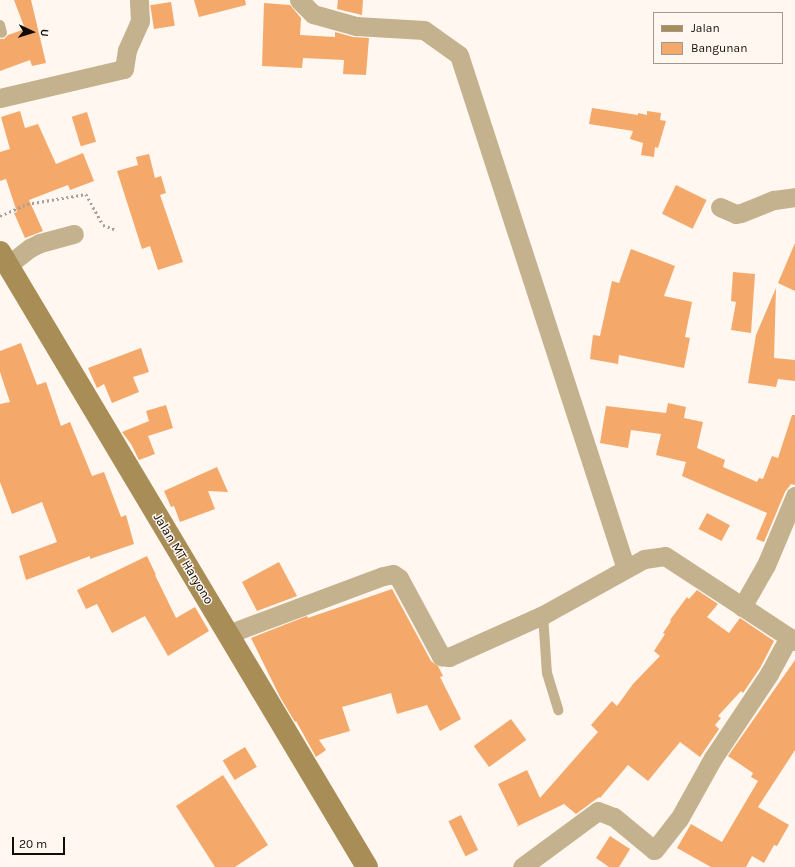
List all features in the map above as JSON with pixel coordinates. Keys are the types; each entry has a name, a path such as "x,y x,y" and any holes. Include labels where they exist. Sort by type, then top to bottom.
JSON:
{"main road":[{"name":"Jalan MT Haryono","path":"4,258 367,867"}],"street":[{"path":"0,98 124,69 128,50 140,22 139,0"},
{"path":"299,0 313,14 356,26 424,30 459,55 626,569"},
{"path":"720,207 736,214 774,200 795,198"},
{"path":"4,258 40,243 74,234"},
{"path":"742,607 766,564 795,496"},
{"path":"228,634 383,576 393,574 399,578 441,656 449,657 542,614 644,559 664,556 792,639 713,758 679,819 654,850 614,817 598,811 522,867"}],"lane":[{"path":"542,614 547,673 558,710"}],"path":[{"path":"0,216 27,204 86,194 103,225 114,229"}],"building":[{"path":"14,0 31,0 46,63 32,66 30,60 0,71 0,39 4,39 8,35 25,29"},
{"path":"194,0 245,0 246,5 199,17"},
{"path":"338,0 363,0 362,15 337,9"},
{"path":"171,2 175,26 154,29 150,5"},
{"path":"264,3 290,5 301,18 300,35 335,37 335,32 353,37 369,38 366,75 343,74 344,60 303,58 302,68 262,66"},
{"path":"592,108 638,115 638,113 647,115 647,111 661,113 660,120 666,121 658,148 655,147 654,157 641,155 643,143 630,139 633,131 589,124"},
{"path":"20,111 25,128 38,124 56,164 83,153 94,181 70,190 68,185 29,200 43,231 25,238 14,213 17,212 6,179 0,181 0,152 10,149 1,117"},
{"path":"87,112 96,142 81,146 72,117"},
{"path":"149,154 155,178 161,176 166,193 160,195 183,262 158,270 150,246 142,249 117,171 138,165 136,157"},
{"path":"676,185 707,200 693,229 662,214"},
{"path":"795,243 795,291 778,283"},
{"path":"631,249 675,266 664,296 692,302 685,337 690,338 684,368 619,355 618,364 590,359 593,335 600,336 612,281 619,283"},
{"path":"733,272 755,274 751,333 731,330 736,302 731,301"},
{"path":"776,288 774,358 795,360 795,381 778,379 776,387 748,383 756,335"},
{"path":"21,343 37,385 46,382 61,426 70,422 92,476 104,472 121,517 126,515 134,544 90,559 90,556 26,580 19,556 57,542 42,502 12,514 0,482 0,404 10,402 0,372 0,351"},
{"path":"141,348 149,372 133,377 139,392 112,403 104,384 97,388 88,368"},
{"path":"668,403 686,407 684,418 703,422 697,448 725,460 723,467 757,482 759,478 763,479 772,456 778,458 792,415 795,415 795,485 791,484 785,492 764,542 756,539 767,513 682,476 686,462 656,455 661,434 631,430 628,448 600,443 606,406 666,413"},
{"path":"166,405 173,428 148,436 155,454 139,460 131,444 122,432 149,421 146,411"},
{"path":"217,467 228,492 208,491 215,509 180,522 174,506 171,507 164,491"},
{"path":"707,513 730,525 722,541 699,529"},
{"path":"147,556 176,618 195,607 209,631 168,656 145,616 112,633 97,604 86,609 77,590"},
{"path":"279,562 297,596 257,611 242,582"},
{"path":"392,589 431,661 438,666 443,676 440,677 461,719 440,731 427,705 397,714 391,693 342,707 350,731 319,740 326,750 316,757 296,721 295,722 280,697 251,638 307,616 308,618"},
{"path":"697,590 718,604 707,617 729,633 740,618 774,641 760,668 743,693 741,691 718,716 721,718 715,725 719,729 700,757 680,742 648,781 628,765 600,798 599,797 576,814 564,804 516,827 518,825 498,784 527,770 540,798 598,732 591,725 612,701 617,706 633,684 660,656 654,651 665,634 663,633 671,621 670,620 687,597 689,599"},
{"path":"795,660 795,750 758,807 789,825 777,846 774,845 764,863 752,856 746,867 711,867 677,848 691,824 722,842 758,781 751,777 753,773 728,756"},
{"path":"511,719 526,740 489,767 474,746"},
{"path":"245,747 257,767 235,780 223,760"},
{"path":"223,775 268,845 235,867 215,867 176,806"},
{"path":"461,815 478,850 466,856 448,821"},
{"path":"610,836 630,849 619,867 609,867 596,858"}]}
